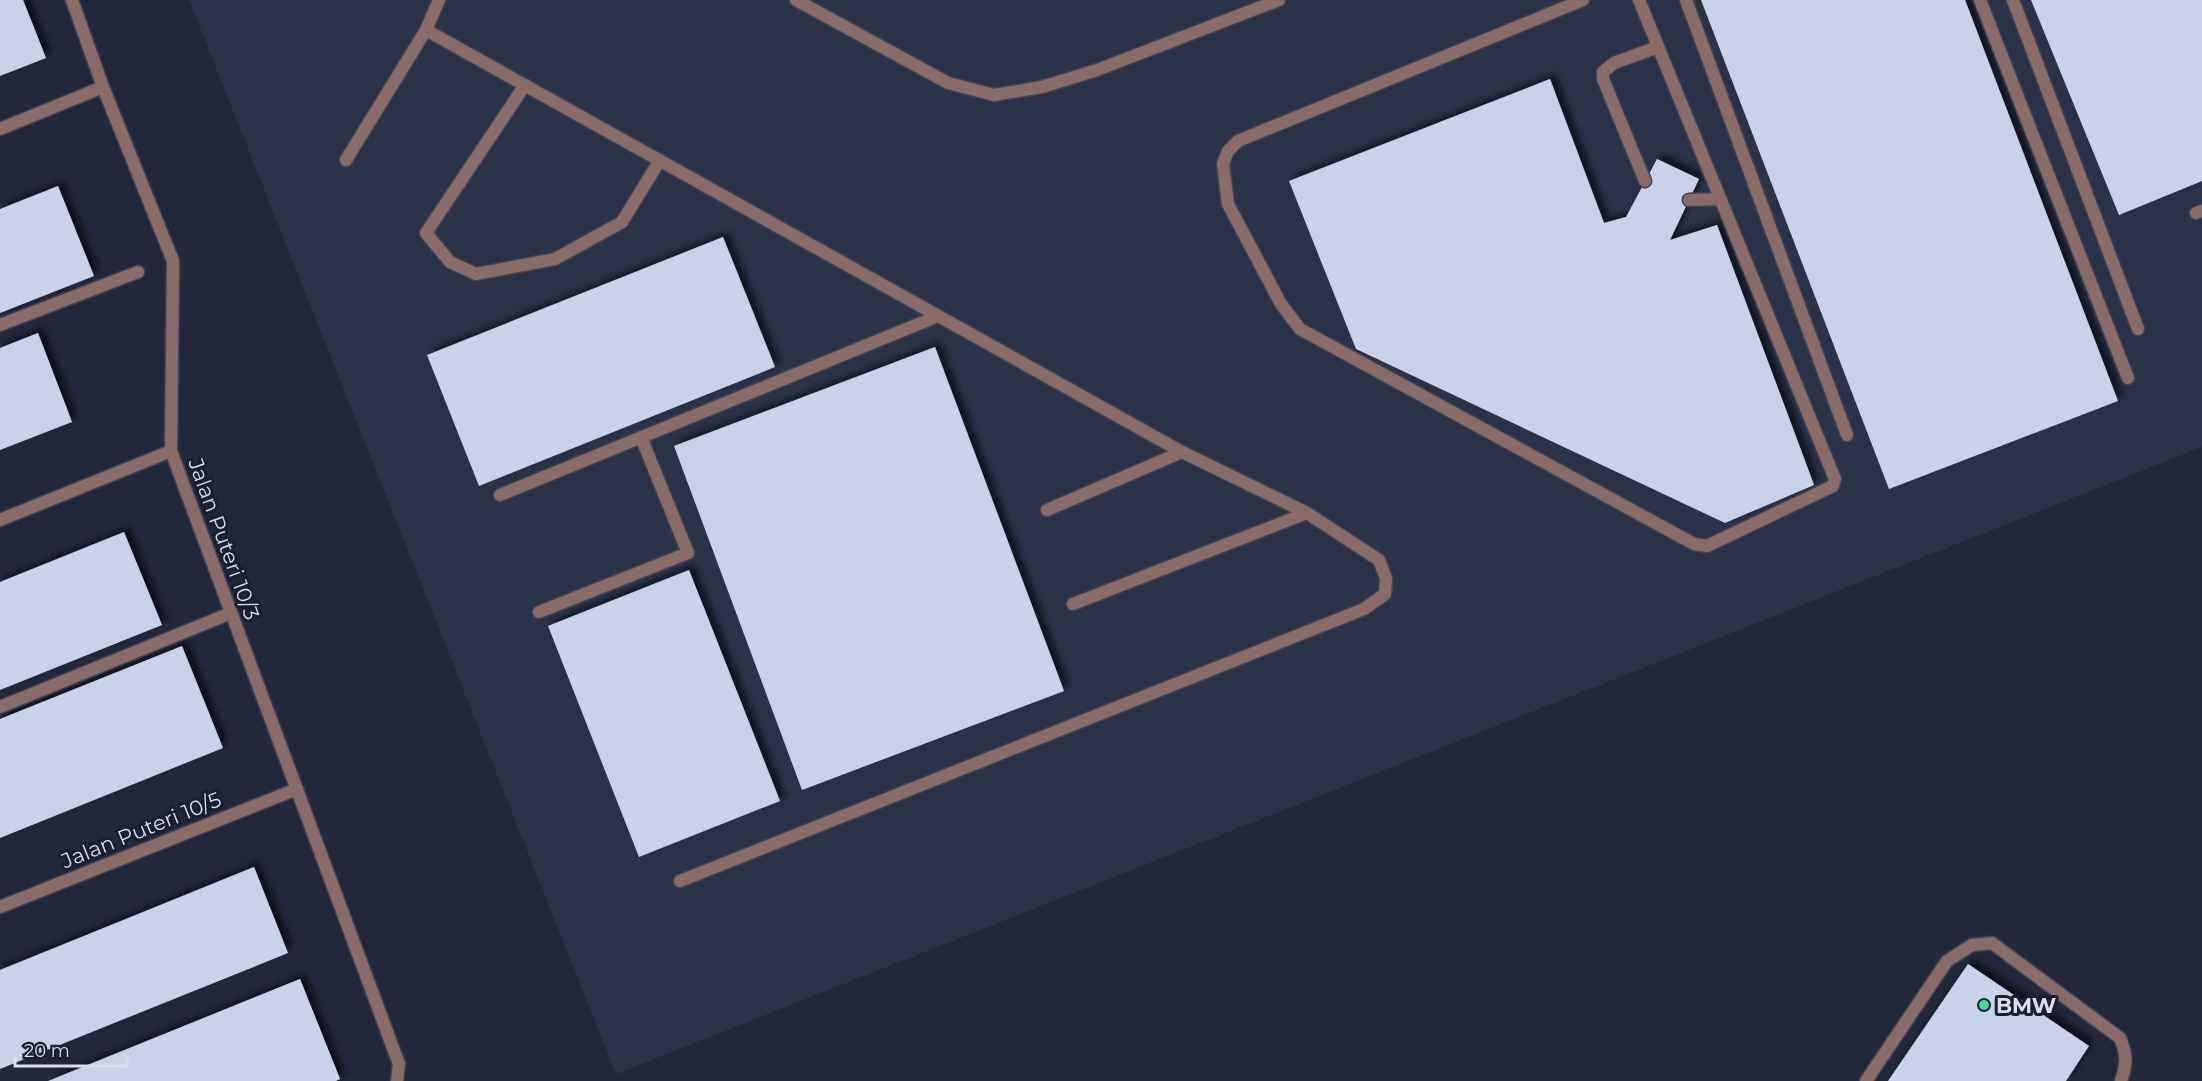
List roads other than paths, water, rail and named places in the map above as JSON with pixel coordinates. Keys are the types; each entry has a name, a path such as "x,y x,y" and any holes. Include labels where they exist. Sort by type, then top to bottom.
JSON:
{"street":[{"name":"Jalan Puteri 10/3","path":"72,0 103,87 173,261 171,451 399,1064 397,1081"},
{"path":"346,159 426,30 439,0"},
{"path":"796,0 948,83 994,95 1042,87 1097,70 1279,0"},
{"path":"1583,0 1238,141 1228,151 1223,164 1228,204 1281,304 1300,329 1694,544 1707,546 1833,486 1835,479 1639,0"},
{"path":"1686,0 1846,435"},
{"path":"1980,0 2128,378"},
{"path":"2013,0 2138,329"},
{"path":"426,30 1182,452 1307,513 1379,560 1386,578 1385,594 1364,609 680,881"},
{"path":"1645,181 1603,79 1603,72 1614,63 1658,47"},
{"path":"525,85 426,233 450,262 476,274 555,259 622,222 660,160"},
{"path":"0,129 103,87"},
{"path":"1689,200 1720,199"},
{"path":"0,326 138,272"},
{"path":"500,495 938,316"},
{"path":"539,612 688,553 641,437"},
{"path":"0,520 171,451"},
{"path":"1047,510 1182,452"},
{"path":"1072,604 1307,513"},
{"path":"0,706 231,613"},
{"name":"Jalan Puteri 10/5","path":"0,907 297,789"},
{"path":"1866,1081 1947,961 1972,945 1992,943 2120,1038 2127,1064 2121,1081"}],"place":[{"name":"BMW","path":"1984,1005"}]}
